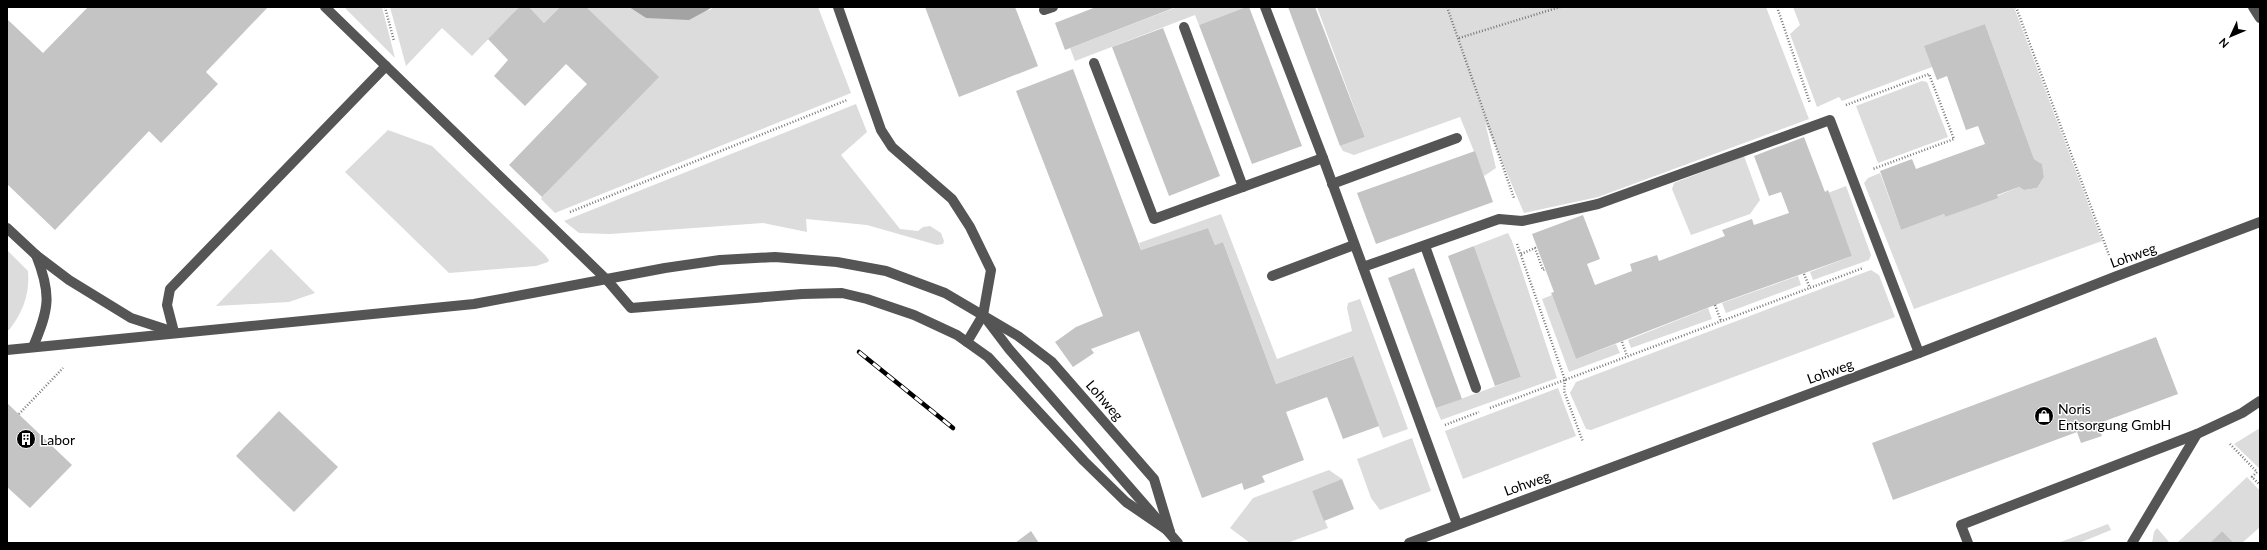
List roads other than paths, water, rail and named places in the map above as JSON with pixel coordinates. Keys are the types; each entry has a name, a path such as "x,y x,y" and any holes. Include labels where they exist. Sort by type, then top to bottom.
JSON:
{"street":[{"path":"325,7 607,280 631,308 802,294 842,293 867,299 914,316 957,336 988,357 1084,461 1126,502 1170,532"},
{"path":"838,7 881,130 892,147 952,199 970,227 992,270 983,315 966,342"},
{"path":"1265,7 1323,158 1457,524"},
{"path":"2253,7 2260,18"},
{"path":"1184,27 1243,187"},
{"path":"1094,63 1154,220 1323,158"},
{"path":"174,332 167,305 170,289 386,66"},
{"path":"1363,267 1498,219 1522,221 1598,204 1830,120 1919,354"},
{"path":"1332,184 1457,138"},
{"name":"Lohweg","path":"1410,543 1457,524 1919,354 2117,276 2260,222"},
{"path":"7,228 36,255 69,280 131,318 174,332"},
{"path":"1272,276 1354,245"},
{"path":"1425,246 1476,388"},
{"path":"33,347 43,322 47,301 46,280 36,255"},
{"name":"Lohweg","path":"7,350 174,332 474,304 665,268 720,260 775,257 837,262 886,271 945,293 1018,336 1052,362 1154,479 1170,532"},
{"name":"Lohweg","path":"983,315 1009,349 1036,378 1178,543"},
{"path":"1968,543 1961,525 2197,434 2242,413 2260,401"},
{"path":"2132,543 2197,434"}],"railway":[{"path":"859,352 953,428"}],"place":[{"name":"Noris Entsorgung GmbH","path":"2044,416"},
{"name":"Labor","path":"26,439"}]}
